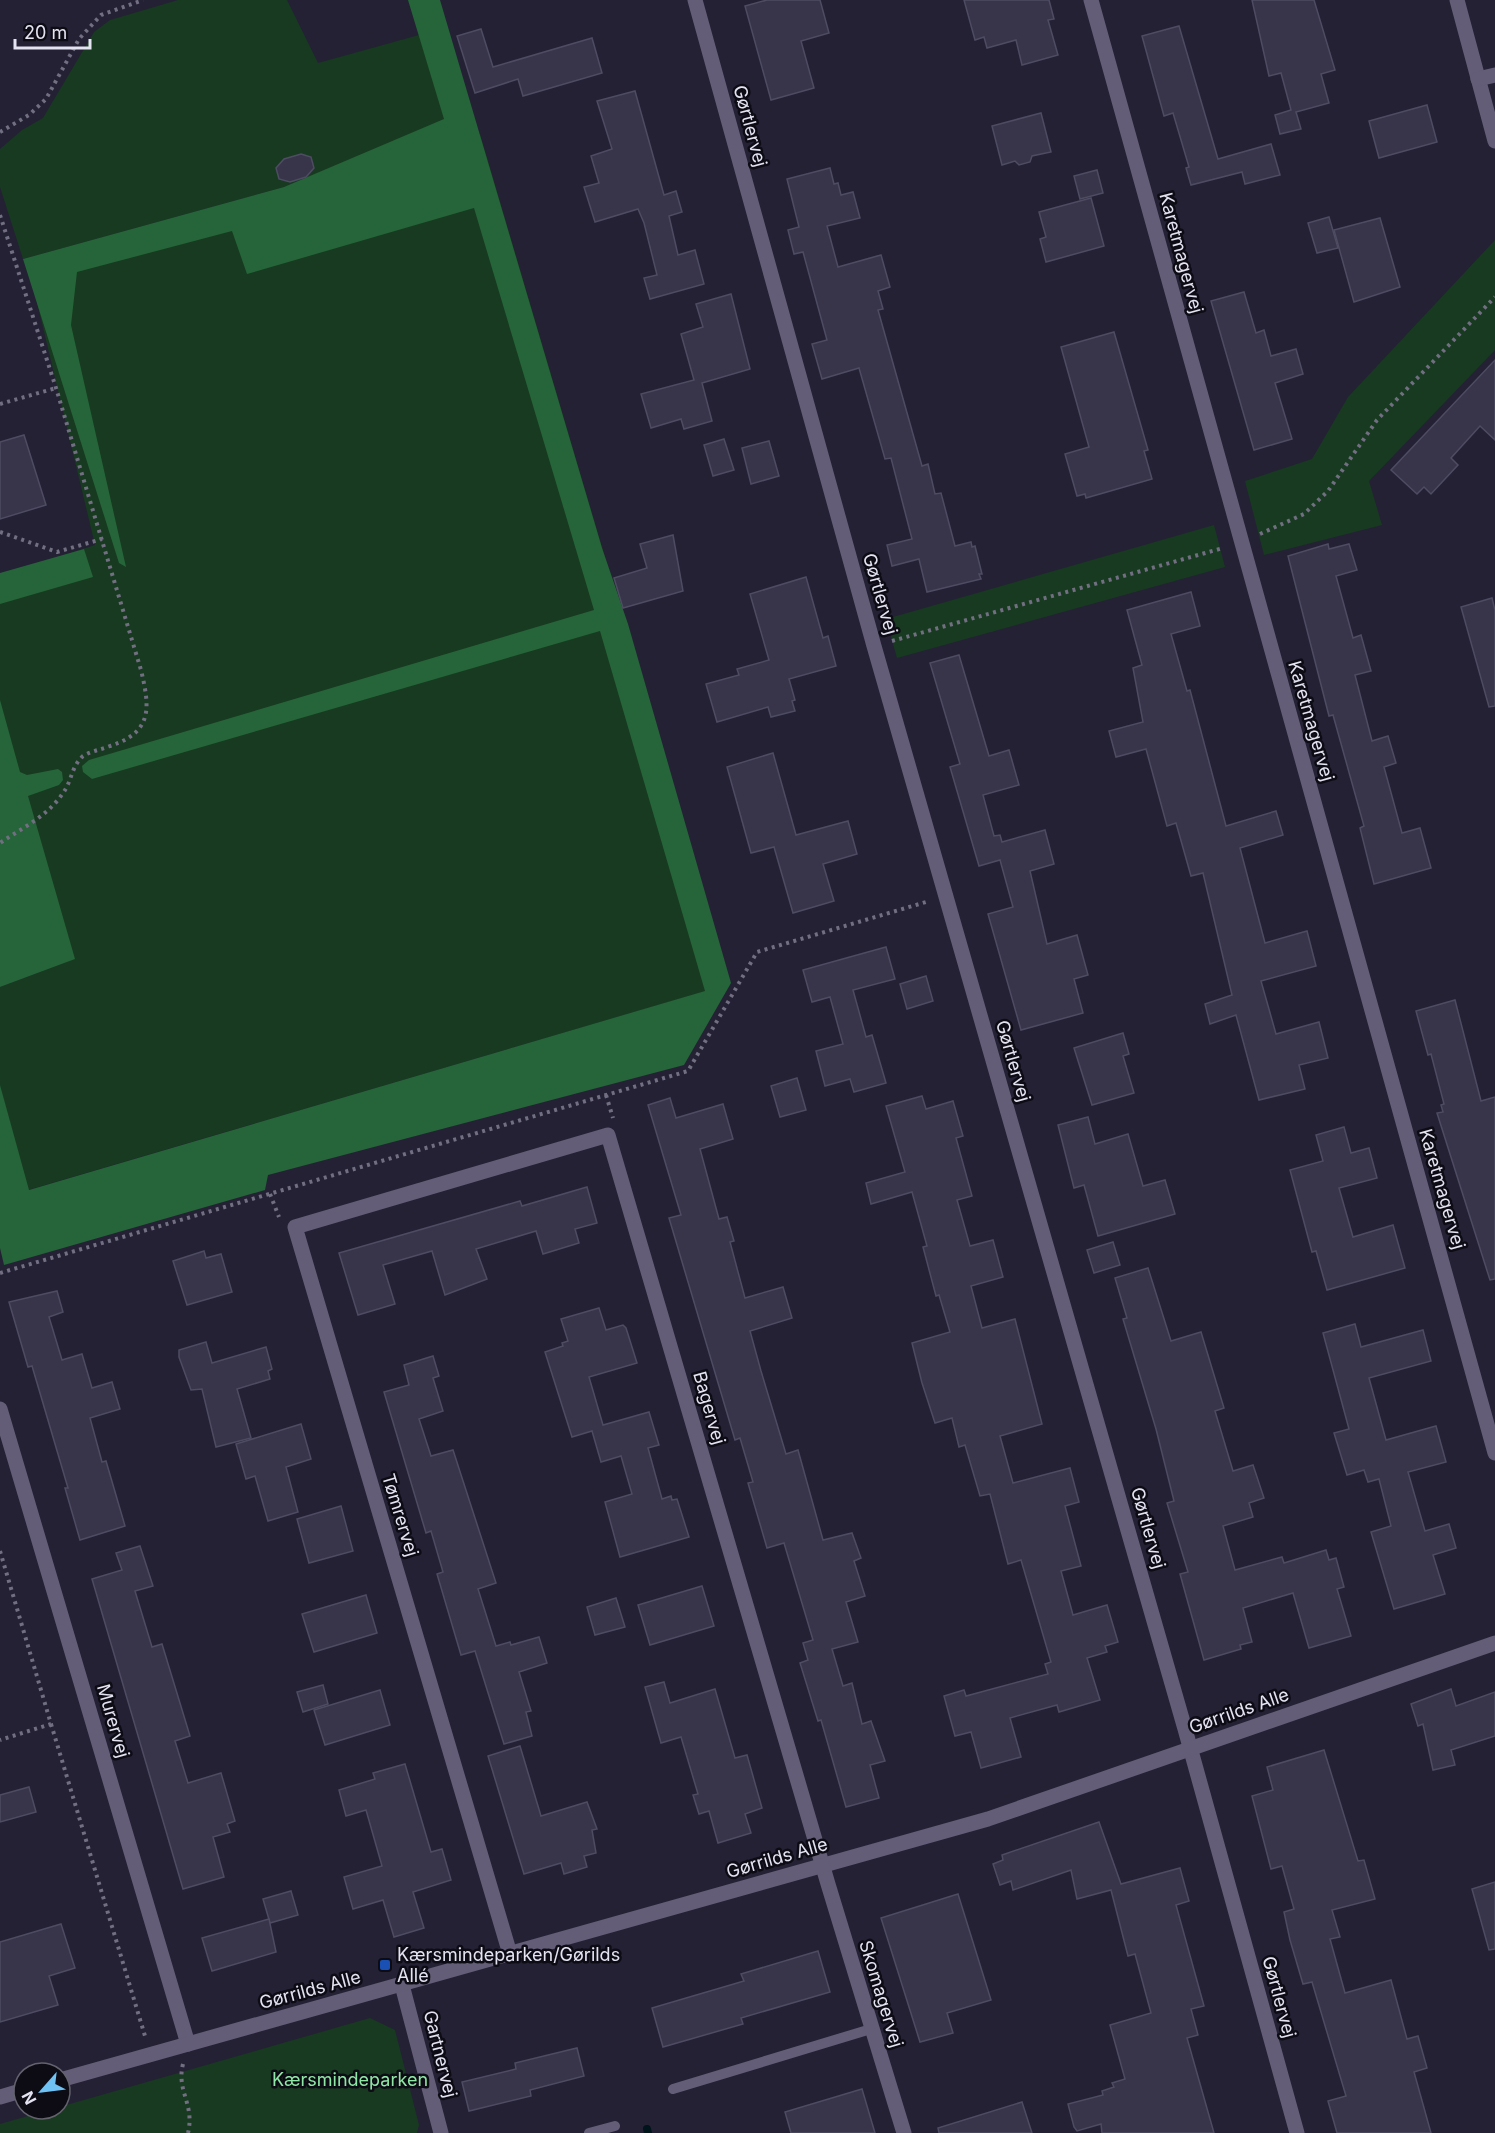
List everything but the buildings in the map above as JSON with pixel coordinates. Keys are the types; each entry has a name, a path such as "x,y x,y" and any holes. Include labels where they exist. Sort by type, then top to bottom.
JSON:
{"street":[{"name":"Gørtlervej","path":"695,0 945,896 1191,1748 1297,2133"},
{"name":"Karetmagervej","path":"1091,0 1495,1453"},
{"path":"1457,0 1495,141"},
{"path":"1478,79 1495,75"},
{"name":"Bagervej","path":"436,1186 608,1135 823,1865"},
{"name":"Tømrervej","path":"436,1186 295,1227 510,1954"},
{"name":"Murervej","path":"0,1409 188,2044"},
{"name":"Gørrilds Alle","path":"72,2077 988,1819 1495,1643"},
{"name":"Skomagervej","path":"823,1865 904,2133"},
{"name":"Gartnervej","path":"402,1985 441,2133"}],"lane":[{"path":"673,2089 871,2028"},
{"path":"589,2133 615,2126"}],"path":[{"path":"0,132 29,116 46,99 79,39 101,15 143,0"},
{"path":"0,215 102,539 141,670 148,711 143,726 132,736 83,756 76,762 70,782 52,809 0,843"},
{"path":"0,404 56,388"},
{"path":"0,531 57,552 102,539"},
{"path":"0,1273 687,1071 757,952 945,896"},
{"path":"606,1095 614,1121"},
{"path":"0,1551 151,2054"},
{"path":"0,1740 51,1724"},
{"path":"188,2044 179,2077 192,2117 188,2133"}],"green space":[{"path":"178,0 287,0 318,63 419,35 446,122 284,187 23,259 0,187 0,149 22,130 43,118 94,32 110,20"},
{"path":"408,0 440,0 602,548 628,624 731,983 684,1065 268,1175 265,1190 4,1265 0,1248 0,1085 29,1190 705,991 600,631 92,779 83,772 82,766 89,760 594,610 474,208 247,274 232,231 77,272 71,325 126,567 119,563 23,259 284,187 444,119"},
{"path":"480,134 719,943 706,991 28,1190 0,1086 0,987 69,961 0,723 0,576 95,545 30,273"},
{"path":"1495,240 1495,350 1369,481 1382,525 1264,555 1245,481 1312,459 1348,397"},
{"path":"1214,525 1225,567 897,658 886,619"},
{"path":"84,549 93,577 0,604 0,573"},
{"path":"0,700 20,772 27,775 58,769 62,772 63,780 59,785 28,796 75,959 0,987"},
{"name":"Kærsmindeparken","path":"370,2018 395,2030 419,2125 417,2133 0,2133 0,2124 12,2121 72,2121 72,2103"}],"waterway":[{"path":"647,2129 648,2133"}],"place":[{"name":"Kærsmindeparken/Gørilds Allé","path":"385,1965"}]}
